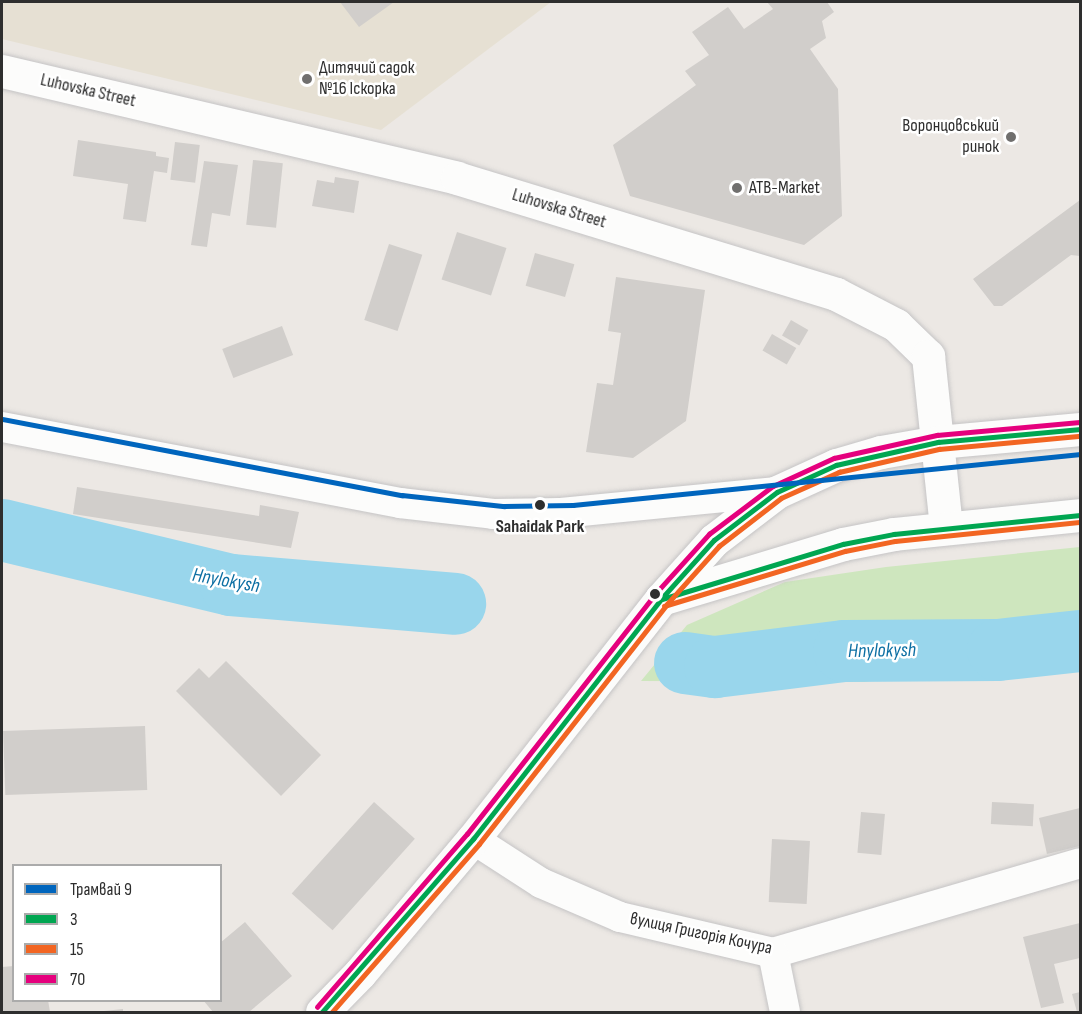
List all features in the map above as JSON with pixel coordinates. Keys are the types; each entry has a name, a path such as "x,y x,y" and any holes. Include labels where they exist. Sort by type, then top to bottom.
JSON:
{"main road":[{"name":"Luhovska Street","path":"2,71 457,178 836,294 896,325 928,356 946,528"},
{"path":"322,1012 360,973 473,839 661,599 714,540 777,492 836,465 881,452 938,442 1080,429"},
{"path":"661,599 834,546 946,528 1080,515"}],"street":[{"path":"2,427 400,503 493,514 561,513 777,492"},
{"name":"вулиця Григорія Кочура","path":"473,839 541,883 620,917 773,953 1080,863"},
{"path":"773,953 785,1012"}],"shaded area":[{"name":"Дитячий садок №16 Іскорка","path":"2,2 551,2 381,130 2,39"}],"green space":[{"path":"1080,547 1080,651 1048,651 864,682 641,681 687,625 785,582 886,567"}],"building":[{"path":"340,2 394,2 359,27"},
{"path":"767,2 827,2 834,12 822,21 826,38 810,49 838,89 842,216 804,245 630,196 613,145 696,85 685,71 709,55 692,32 728,7 744,29 773,9"},
{"path":"78,140 156,152 156,156 169,158 167,173 154,171 146,222 123,219 128,184 73,176"},
{"path":"175,142 200,145 195,183 170,180"},
{"path":"253,160 283,163 276,228 246,225"},
{"path":"204,161 238,165 230,216 212,213 207,247 191,245"},
{"path":"335,177 359,181 354,213 312,206 317,180 334,183"},
{"path":"1080,200 1080,256 1071,255 1002,306 994,306 973,279"},
{"path":"457,232 506,248 491,296 442,280"},
{"path":"389,244 422,255 398,331 364,320"},
{"path":"535,253 574,264 565,297 526,286"},
{"path":"616,277 705,290 686,421 633,458 586,452 597,383 613,385 621,333 608,331"},
{"path":"791,320 808,330 799,346 782,336"},
{"path":"282,326 293,355 233,378 222,349"},
{"path":"772,334 796,348 787,364 762,350"},
{"path":"77,487 259,516 260,505 299,512 291,548 73,514"},
{"path":"226,661 321,755 281,796 176,691 199,668 209,678"},
{"path":"145,726 147,790 5,795 3,731"},
{"path":"374,802 415,839 333,930 292,893"},
{"path":"992,802 1034,804 1033,826 991,824"},
{"path":"1080,808 1080,846 1047,854 1039,818"},
{"path":"861,812 885,814 881,855 857,853"},
{"path":"772,839 810,841 807,904 769,902"},
{"path":"245,922 292,976 249,1012 213,1012 205,1002 222,1002 222,941"},
{"path":"1080,923 1080,958 1054,964 1064,1003 1041,1008 1023,937"},
{"path":"12,966 12,1002 48,1002 50,1012 2,1012 2,967"},
{"path":"1080,992 1080,1012 1077,1012 1072,994"},
{"path":"123,1009 123,1012 104,1012 104,1011"}],"waterway":[{"name":"Hnylokysh","path":"2,530 231,585 455,604"},
{"name":"Hnylokysh","path":"685,663 715,667 844,651 998,650 1080,641"}],"tram line":[{"name":"9","path":"2,419 402,495 504,506 573,505 1080,454"}],"transit line":[{"name":"70","path":"317,1007 467,834 655,594 709,534 773,486 834,458 937,435 1079,422"},
{"name":"3","path":"322,1012 473,839 661,599 714,540 777,492 836,465 938,442 1080,429"},
{"name":"15","path":"332,1012 479,844 667,604 719,546 781,498 839,472 939,449 1080,436"},
{"name":"3","path":"662,599 843,544 894,534 1080,515"},
{"name":"15","path":"664,606 845,551 895,541 1080,522"}],"place":[{"name":"Дитячий садок №16 Іскорка","path":"307,79"},
{"name":"Воронцовський ринок","path":"1011,137"},
{"name":"ATB-Market","path":"737,188"},
{"name":"Sahaidak Park","path":"540,505"}]}
